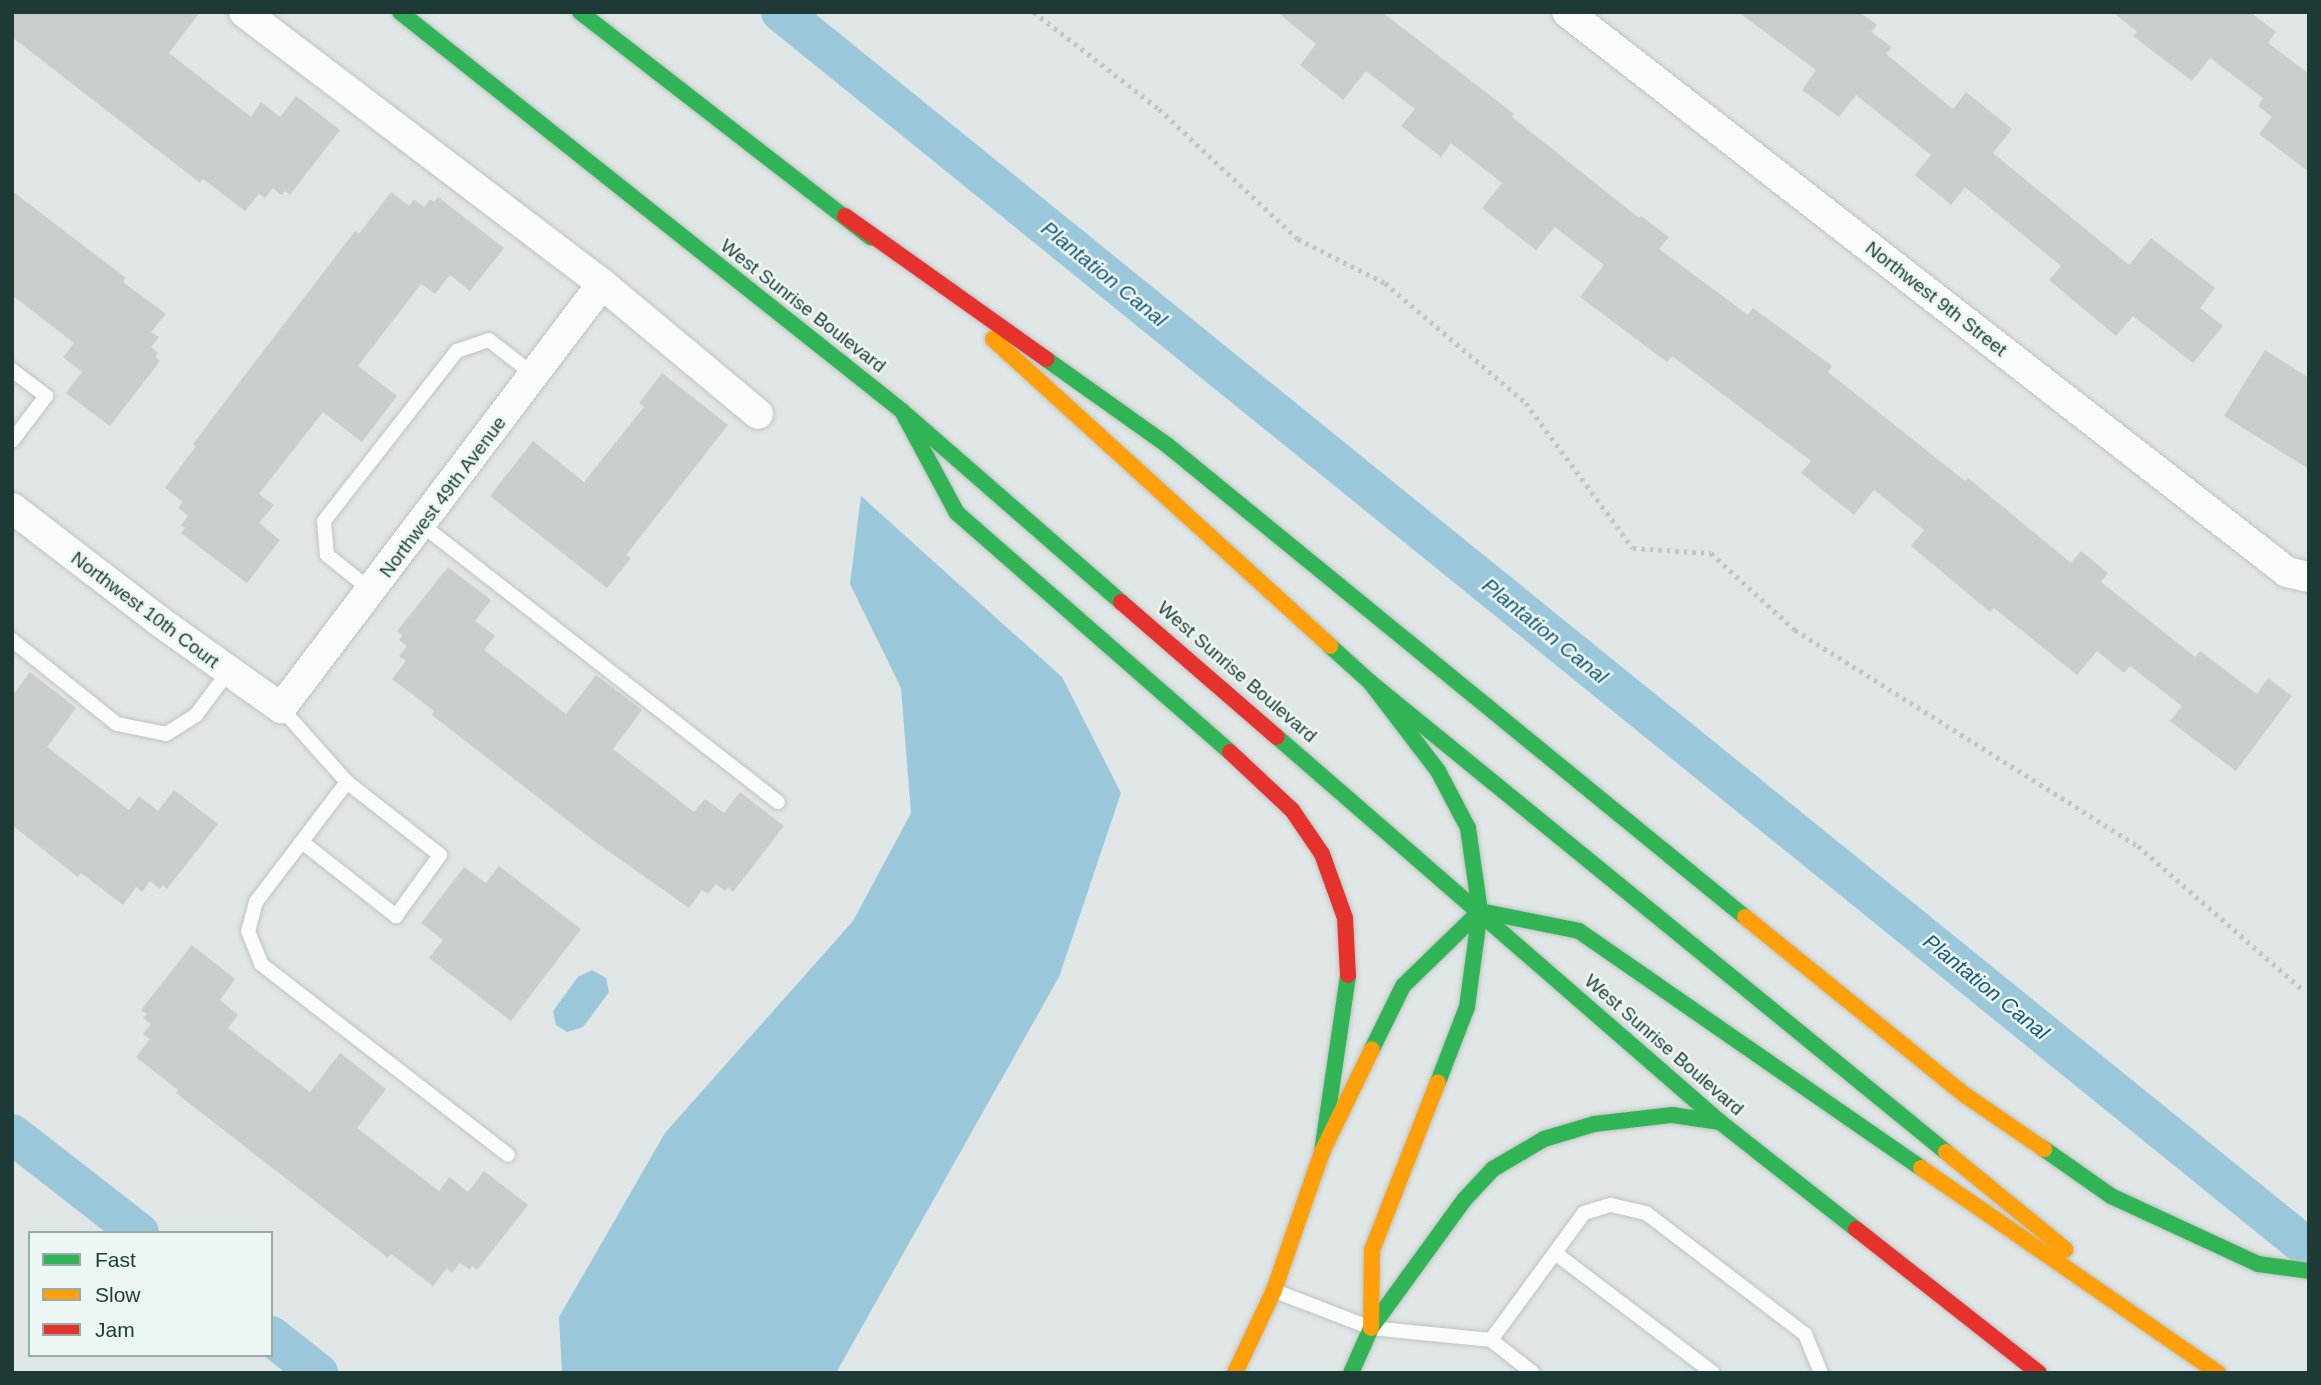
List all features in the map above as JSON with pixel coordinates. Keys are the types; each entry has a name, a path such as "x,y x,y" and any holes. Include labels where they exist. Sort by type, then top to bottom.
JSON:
{"main road":[{"name":"West Sunrise Boulevard","path":"400,12 902,411 1720,1122 2039,1373"},
{"path":"580,12 845,216 1167,445 1479,703 1954,1086 2111,1196 2258,1264 2309,1271"},
{"path":"845,216 1044,383 1370,682 2211,1368"},
{"path":"902,411 957,513 1251,771 1292,810 1322,854 1345,918 1349,985 1322,1153"},
{"path":"1370,682 1438,771 1468,828 1480,911 1467,1007 1372,1250 1371,1328"},
{"path":"1235,1373 1274,1290 1322,1153 1403,986 1480,911"},
{"path":"1480,911 1579,931 2211,1368"},
{"path":"1351,1373 1371,1328 1464,1200 1493,1169 1544,1139 1594,1124 1672,1115 1720,1122"}],"street":[{"path":"244,12 602,284 758,414"},
{"name":"Northwest 9th Street","path":"1567,12 2287,572 2309,577"},
{"name":"Northwest 49th Avenue","path":"281,708 602,284"},
{"name":"Northwest 10th Court","path":"12,509 228,672 281,708"}],"lane":[{"path":"372,591 327,555 324,521 457,351 489,340 534,375"},
{"path":"12,370 46,396 12,441"},
{"path":"422,524 778,802"},
{"path":"12,640 117,724 166,734 196,715 228,672"},
{"path":"281,708 347,782 440,855 396,916 302,842"},
{"path":"347,782 256,902 248,931 261,964 508,1155"},
{"path":"1491,1340 1584,1213 1611,1205 1646,1213 1804,1334 1821,1373"},
{"path":"1555,1253 1713,1373"},
{"path":"1274,1290 1371,1328 1491,1340 1532,1373"}],"path":[{"path":"1034,12 1159,110 1298,239 1385,283 1526,403 1633,548 1710,553 1794,630 2138,846 2302,989"}],"water":[{"path":"861,496 1062,677 1121,793 1059,977 836,1373 562,1373 559,1317 665,1133 853,921 911,813 901,688 850,584"},
{"path":"592,970 606,978 609,992 583,1027 567,1032 556,1025 553,1011 578,977"}],"building":[{"path":"12,12 200,12 169,53 251,117 261,102 280,117 296,96 340,130 290,195 285,191 281,195 273,188 265,198 259,194 245,211 203,179 200,183 12,37"},
{"path":"1277,12 1382,12 1514,114 1512,117 1639,218 1641,216 1669,237 1659,249 1748,315 1753,308 1832,366 1828,372 1965,481 1968,478 2071,563 2081,551 2108,573 2101,582 2195,657 2200,651 2257,694 2268,678 2292,696 2236,771 2170,721 2182,706 2130,666 2124,673 2097,651 2077,675 1994,608 1990,612 1911,546 1924,530 1874,490 1854,515 1801,473 1811,461 1672,356 1667,362 1580,297 1604,265 1555,227 1536,250 1482,208 1502,183 1451,143 1441,157 1401,126 1415,109 1366,71 1343,100 1300,65 1316,44"},
{"path":"1738,12 1859,12 1877,25 1871,32 1892,47 1886,54 1953,109 1966,92 2012,129 1993,153 2129,265 2151,238 2215,288 2200,308 2223,326 2193,363 2133,316 2116,336 2049,280 2061,266 1965,187 1951,205 1915,175 1931,155 1856,95 1839,117 1802,90 1816,70"},
{"path":"2113,12 2250,12 2276,32 2268,43 2309,74 2309,172 2259,134 2272,117 2258,106 2263,98 2210,58 2192,81 2133,36 2137,32"},
{"path":"12,191 126,278 123,282 166,314 151,332 159,337 151,347 158,353 155,357 160,361 110,426 66,393 82,372 63,357 74,343 12,295"},
{"path":"391,192 409,206 414,199 424,207 430,199 434,202 438,197 504,248 470,291 450,275 435,294 421,284 358,366 397,396 362,442 323,412 259,494 274,505 259,523 280,540 247,583 181,533 185,528 181,525 188,516 178,508 183,502 165,488 196,446 193,444 248,371 355,231 359,234"},
{"path":"2265,350 2309,378 2309,469 2224,416"},
{"path":"662,373 728,425 626,555 631,558 607,588 490,496 533,441 584,482 644,407 639,403"},
{"path":"448,567 491,600 475,621 495,636 484,650 566,714 596,675 642,710 613,749 694,812 705,799 724,813 740,792 784,826 733,892 728,887 725,891 716,884 708,894 702,890 689,908 594,841 432,715 434,711 392,679 406,661 399,656 407,646 399,640 402,635 397,631"},
{"path":"30,672 76,708 47,747 129,810 139,796 158,811 174,790 218,824 167,889 163,885 160,889 150,881 142,892 136,887 123,905 81,873 78,877 12,825 12,696"},
{"path":"499,866 581,929 511,1021 429,958 443,940 421,923 464,867 486,883"},
{"path":"192,945 235,979 220,1000 238,1015 228,1028 310,1092 340,1053 386,1089 357,1128 439,1191 449,1177 468,1192 484,1171 528,1205 477,1270 472,1266 470,1270 460,1263 452,1273 447,1268 433,1286 391,1254 388,1258 176,1093 178,1090 136,1057 150,1039 143,1034 151,1024 143,1018 147,1014 141,1010"}],"waterway":[{"name":"Plantation Canal","path":"781,12 2309,1249"},
{"path":"12,1134 136,1231"},
{"path":"273,1338 318,1373"}],"traffic: fast":[{"path":"400,12 902,411 1121,602"},
{"path":"580,12 871,238"},
{"path":"1046,359 1167,445 1745,917"},
{"path":"902,411 957,513 1230,752"},
{"path":"1330,646 1370,682 1946,1152"},
{"path":"1370,682 1438,771 1468,828 1480,911 1467,1007 1438,1082"},
{"path":"1277,737 1720,1122"},
{"path":"1480,911 1579,931 1921,1168"},
{"path":"1372,1049 1403,986 1480,911"},
{"path":"1322,1152 1348,975"},
{"path":"1351,1373 1371,1328 1464,1200 1493,1169 1544,1139 1594,1124 1672,1115 1720,1122 1856,1229"},
{"path":"2044,1149 2111,1196 2258,1264 2309,1271"}],"traffic: slow":[{"path":"993,339 1330,646"},
{"path":"1745,917 1965,1095 2044,1149"},
{"path":"1235,1373 1274,1290 1322,1152 1372,1049"},
{"path":"1371,1328 1372,1250 1438,1082"},
{"path":"1946,1152 2065,1249"},
{"path":"1921,1168 2218,1373"}],"traffic: jam":[{"path":"845,216 1046,359"},
{"path":"1121,602 1277,737"},
{"path":"1230,752 1292,810 1322,854 1345,918 1348,975"},
{"path":"1856,1229 2039,1373"}]}
